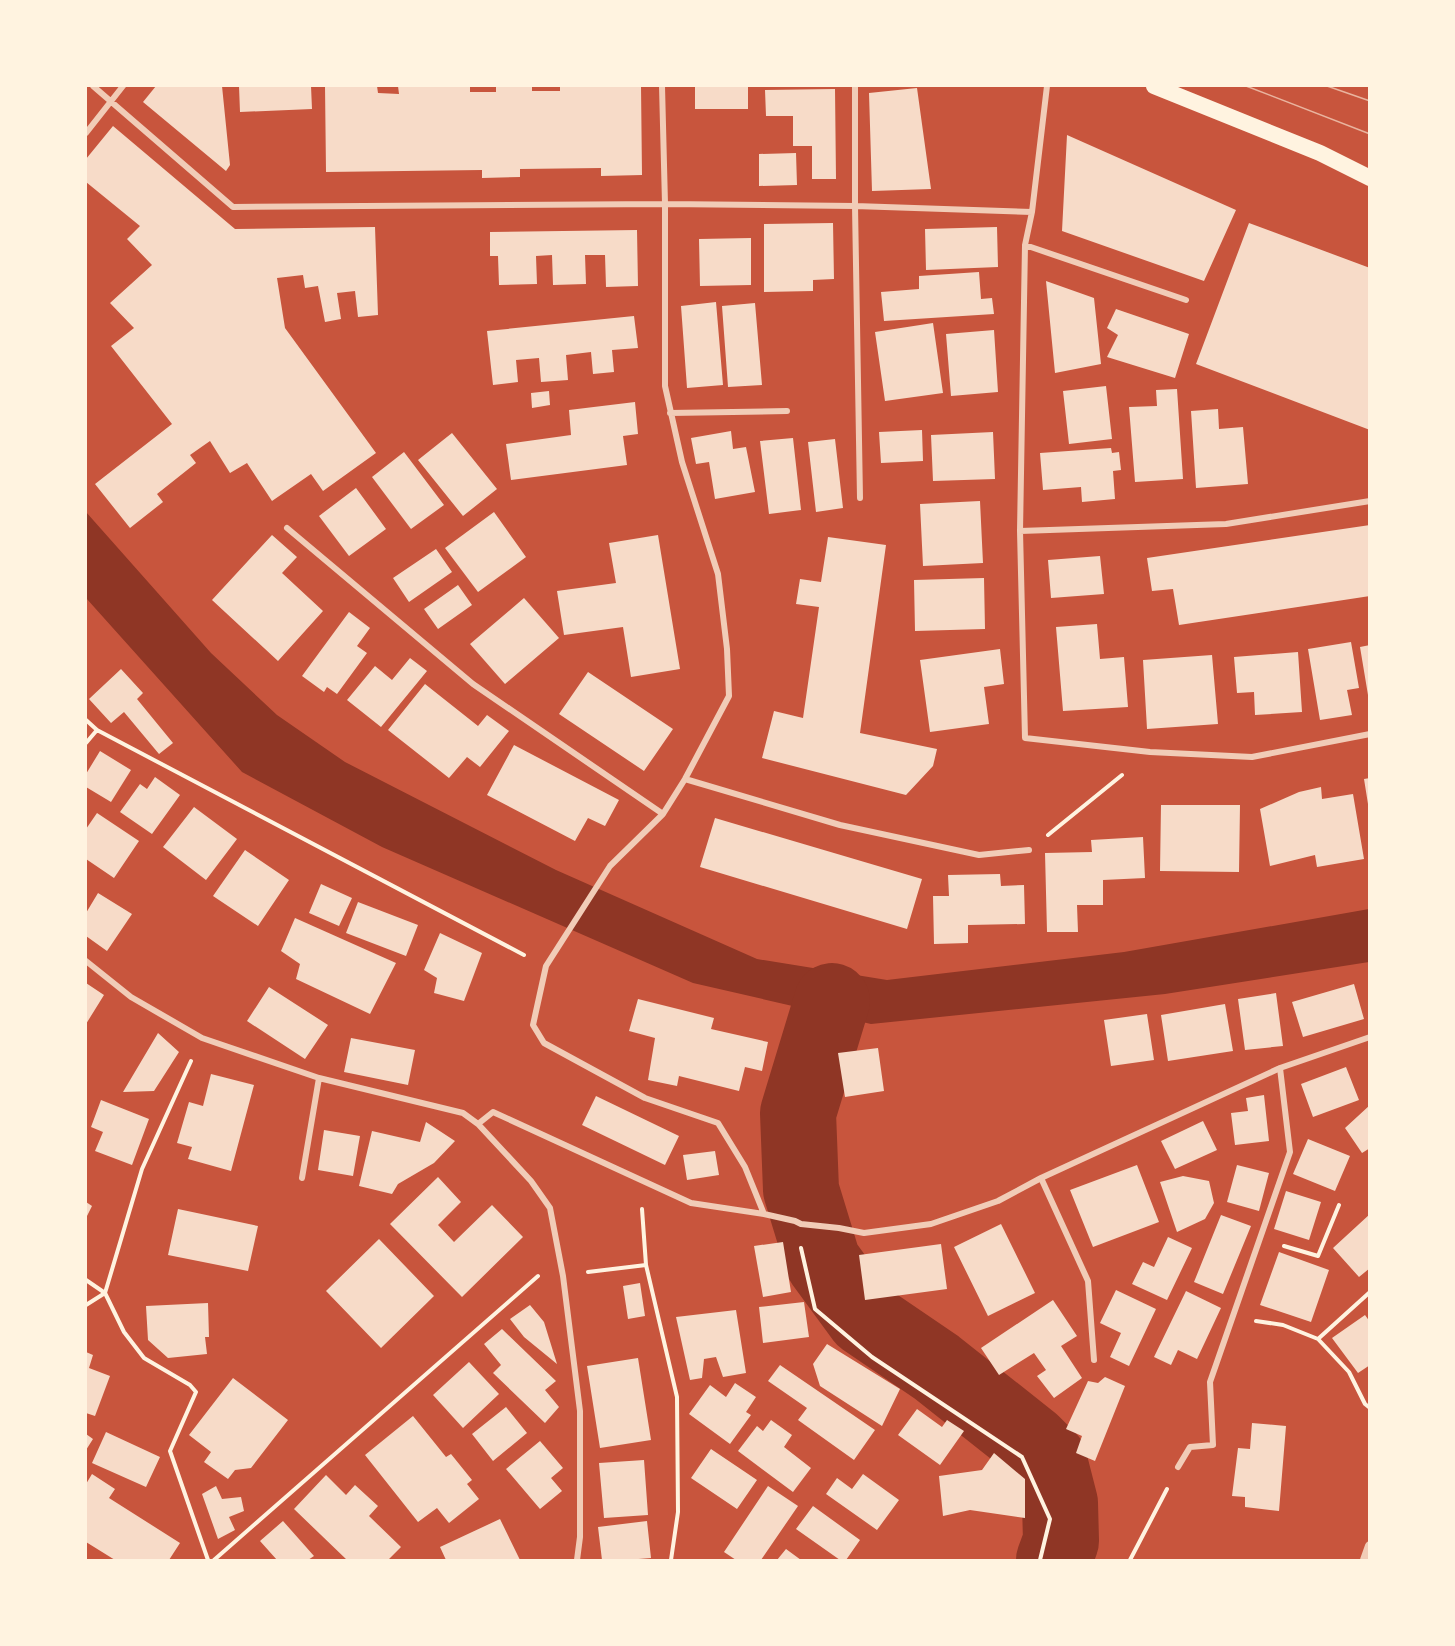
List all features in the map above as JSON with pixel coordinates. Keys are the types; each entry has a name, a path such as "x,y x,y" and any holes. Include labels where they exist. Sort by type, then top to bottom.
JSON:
{"highway":[{"path":"1154,86 1320,153 1370,178"}],"street":[{"path":"93,86 233,207 665,204 855,206 1032,213"},
{"path":"86,133 123,86"},
{"path":"662,86 665,204 665,386 682,462 718,574 727,648 729,696 685,779 663,814 610,866 546,966 533,1025 544,1043 645,1098 718,1123 745,1167 764,1214"},
{"path":"855,86 860,498"},
{"path":"1047,86 1032,213 1025,244 1020,531 1025,738 1150,752 1252,757 1370,734"},
{"path":"1025,244 1186,300"},
{"path":"670,413 787,411"},
{"path":"1020,531 1226,524 1370,501"},
{"path":"287,528 473,684 663,814"},
{"path":"685,779 840,825 978,855 1029,850"},
{"path":"86,961 130,997 202,1038 319,1078 463,1113 478,1124 531,1181 550,1208 563,1276 580,1412 580,1537 577,1560"},
{"path":"478,1124 493,1112 692,1203 864,1233 931,1224 998,1201 1041,1178 1280,1068 1370,1037"},
{"path":"1178,1467 1190,1448 1213,1445 1210,1382 1290,1152 1280,1068"},
{"path":"302,1178 319,1078"},
{"path":"1041,1178 1088,1281 1094,1359"},
{"path":"1365,1560 1370,1546"}],"path":[{"path":"86,720 98,730 546,966"},
{"path":"86,743 98,730"},
{"path":"1029,850 1150,752"},
{"path":"86,1305 105,1293 142,1169 202,1038"},
{"path":"647,1182 642,1207 646,1265 677,1397 678,1512 671,1560"},
{"path":"1261,1239 1318,1256 1339,1205"},
{"path":"798,1223 815,1309 872,1357 1022,1457 1050,1519 1040,1560"},
{"path":"214,1560 559,1258"},
{"path":"563,1276 646,1265"},
{"path":"86,1280 105,1293 124,1332 144,1358 190,1384 196,1392 170,1451 208,1560"},
{"path":"1318,1339 1370,1292"},
{"path":"1232,1316 1283,1325 1318,1339 1349,1372 1365,1404 1370,1408"},
{"path":"1130,1560 1178,1467"}],"shaded area":[{"path":"86,512 211,653 277,715 345,762 556,870 757,959 887,980 1124,952 1369,909 1369,962 1165,994 871,1024 693,983 382,847 242,772 86,598"}],"building":[{"path":"156,86 222,86 230,165 226,171 143,102"},
{"path":"239,86 311,86 312,109 240,112"},
{"path":"325,86 377,86 378,93 399,94 398,86 470,86 470,92 496,92 496,86 532,86 532,91 560,91 560,86 641,86 642,175 601,176 601,168 520,169 520,177 482,178 482,170 326,172"},
{"path":"695,86 748,86 748,109 695,109"},
{"path":"917,88 931,189 872,191 869,93"},
{"path":"835,89 836,179 812,179 812,146 793,146 793,116 766,116 765,90"},
{"path":"113,126 235,229 375,227 378,315 358,317 355,291 337,293 341,319 325,322 318,286 305,288 303,275 277,278 285,328 376,453 323,491 311,474 272,501 247,463 230,473 210,441 190,455 196,463 157,494 163,502 130,528 95,484 172,424 111,346 134,328 110,303 152,265 127,239 140,226 86,182 86,159"},
{"path":"1067,135 1236,210 1204,281 1062,231"},
{"path":"796,153 797,185 759,186 759,154"},
{"path":"833,223 834,279 813,280 813,291 764,292 764,224"},
{"path":"1249,223 1370,268 1370,430 1196,364"},
{"path":"997,227 998,267 926,270 925,229"},
{"path":"637,230 638,286 606,287 605,255 585,255 586,284 553,285 552,255 536,256 537,284 499,285 498,256 490,256 490,232"},
{"path":"751,238 751,285 700,286 699,239"},
{"path":"979,272 981,299 992,298 994,314 884,321 881,292 919,289 919,276"},
{"path":"1046,281 1094,298 1101,364 1055,373"},
{"path":"716,302 723,385 687,388 681,306"},
{"path":"755,303 762,385 728,387 722,306"},
{"path":"1116,309 1189,334 1175,378 1107,357 1118,335 1107,328"},
{"path":"634,316 638,348 612,350 614,372 593,374 591,352 566,355 568,380 541,382 539,358 516,360 518,382 493,385 487,331"},
{"path":"933,323 943,393 885,401 875,332"},
{"path":"994,330 998,392 951,396 946,334"},
{"path":"1106,386 1112,439 1069,444 1063,391"},
{"path":"1177,389 1183,479 1135,482 1129,407 1157,406 1156,390"},
{"path":"549,391 550,405 532,408 531,393"},
{"path":"635,402 638,434 623,436 627,465 511,480 506,444 571,435 569,410"},
{"path":"1218,409 1219,429 1243,427 1248,484 1196,488 1191,411"},
{"path":"922,430 923,461 881,463 879,432"},
{"path":"731,431 733,449 746,447 755,492 715,499 709,462 696,464 691,438"},
{"path":"993,432 995,479 933,481 931,435"},
{"path":"452,433 497,489 463,516 418,460"},
{"path":"793,438 801,510 769,514 760,441"},
{"path":"835,439 843,508 816,512 808,442"},
{"path":"1111,448 1112,453 1119,452 1121,470 1113,471 1115,499 1082,502 1081,487 1043,490 1040,453"},
{"path":"404,452 444,505 411,529 372,477"},
{"path":"356,488 386,529 349,556 319,516"},
{"path":"980,501 983,563 923,566 920,504"},
{"path":"494,512 526,557 478,592 445,548"},
{"path":"1370,525 1370,596 1179,625 1173,589 1152,591 1147,558"},
{"path":"272,535 297,557 282,573 323,611 278,661 212,600"},
{"path":"658,535 680,669 631,677 623,627 564,635 557,591 616,583 609,543"},
{"path":"828,537 886,545 860,733 937,749 933,766 906,795 762,758 774,711 803,718 819,607 796,604 800,579 821,582"},
{"path":"436,549 452,572 409,602 393,578"},
{"path":"1100,556 1104,594 1051,598 1048,560"},
{"path":"984,578 985,629 915,631 914,580"},
{"path":"458,585 472,605 438,629 424,609"},
{"path":"524,598 559,638 505,684 470,644"},
{"path":"349,612 370,628 357,646 367,653 337,694 327,687 324,692 302,676"},
{"path":"1097,624 1100,659 1124,657 1128,707 1063,711 1056,627"},
{"path":"1351,642 1359,688 1347,690 1352,715 1320,720 1308,649"},
{"path":"1370,645 1370,695 1368,695 1360,647"},
{"path":"1000,649 1004,684 984,687 989,724 930,732 920,660"},
{"path":"1298,652 1302,712 1255,715 1254,692 1237,693 1234,657"},
{"path":"1212,655 1218,724 1147,729 1143,660"},
{"path":"410,658 427,671 381,727 347,700 375,666 392,680"},
{"path":"121,669 143,693 137,699 173,743 159,754 124,712 111,723 89,699"},
{"path":"588,672 673,729 644,771 559,714"},
{"path":"425,684 478,726 487,715 509,731 480,767 467,757 449,778 388,730"},
{"path":"514,745 619,800 605,826 588,818 575,841 487,795"},
{"path":"100,751 131,770 111,802 86,787 86,774"},
{"path":"155,777 180,795 152,834 120,812 140,784 147,789"},
{"path":"1370,778 1370,804 1368,804 1364,779"},
{"path":"1321,787 1322,799 1353,794 1364,859 1317,867 1315,855 1270,866 1260,809 1299,792"},
{"path":"1161,805 1240,805 1239,872 1160,871"},
{"path":"194,807 237,839 206,880 163,847"},
{"path":"97,813 139,841 114,878 86,859 86,829"},
{"path":"715,818 922,879 907,929 700,867"},
{"path":"1143,837 1145,878 1103,880 1103,905 1077,905 1078,932 1047,932 1045,853 1092,852 1091,840"},
{"path":"245,850 289,880 258,926 213,896"},
{"path":"1000,874 1001,886 1024,885 1025,924 968,925 968,943 934,944 933,896 949,896 948,875"},
{"path":"321,884 352,898 339,926 309,913"},
{"path":"98,893 132,914 107,951 86,936 86,913"},
{"path":"358,902 418,925 406,956 346,933"},
{"path":"295,918 396,963 370,1014 296,979 300,964 281,951"},
{"path":"440,933 482,953 464,1001 434,993 437,978 424,970"},
{"path":"86,983 104,995 86,1024"},
{"path":"1354,984 1364,1019 1303,1037 1292,1002"},
{"path":"269,987 328,1025 305,1059 247,1021"},
{"path":"1276,993 1283,1046 1245,1050 1238,999"},
{"path":"638,999 714,1018 711,1029 768,1042 762,1071 745,1067 739,1091 679,1076 677,1086 648,1080 655,1038 629,1031"},
{"path":"1225,1004 1233,1051 1168,1061 1161,1015"},
{"path":"1147,1014 1154,1060 1111,1066 1104,1020"},
{"path":"158,1033 179,1052 154,1091 123,1092"},
{"path":"351,1038 415,1050 408,1085 344,1072"},
{"path":"878,1048 884,1091 845,1097 838,1053"},
{"path":"1346,1067 1359,1100 1313,1117 1301,1084"},
{"path":"211,1074 254,1085 231,1171 188,1159 192,1147 177,1143 189,1102 203,1106"},
{"path":"1264,1095 1269,1141 1235,1145 1231,1113 1248,1111 1246,1098"},
{"path":"596,1096 679,1136 665,1165 582,1125"},
{"path":"101,1100 149,1119 132,1165 95,1151 103,1132 91,1127"},
{"path":"1370,1105 1370,1148 1362,1153 1345,1128"},
{"path":"1203,1121 1217,1150 1175,1169 1161,1141"},
{"path":"426,1122 455,1141 434,1163 398,1184 392,1194 359,1186 372,1131 420,1142"},
{"path":"324,1130 360,1136 353,1176 318,1170"},
{"path":"1308,1139 1350,1156 1335,1191 1293,1174"},
{"path":"715,1151 719,1175 687,1180 683,1155"},
{"path":"1137,1165 1159,1222 1093,1247 1070,1190"},
{"path":"1237,1165 1269,1173 1259,1211 1227,1202"},
{"path":"1183,1176 1209,1181 1214,1203 1205,1219 1177,1232 1160,1182"},
{"path":"438,1177 461,1202 438,1225 454,1242 492,1205 523,1237 462,1297 390,1224"},
{"path":"1286,1191 1321,1202 1309,1240 1274,1229"},
{"path":"86,1202 92,1206 86,1218"},
{"path":"178,1209 258,1226 248,1271 168,1255"},
{"path":"1370,1214 1370,1268 1359,1277 1333,1248"},
{"path":"1221,1215 1251,1226 1223,1294 1194,1282"},
{"path":"1001,1224 1035,1293 988,1316 954,1247"},
{"path":"1168,1237 1192,1248 1167,1300 1132,1284 1143,1262 1154,1267"},
{"path":"379,1239 434,1296 381,1348 326,1291"},
{"path":"783,1242 791,1292 763,1297 754,1246"},
{"path":"941,1244 947,1289 865,1300 859,1255"},
{"path":"1279,1252 1329,1270 1311,1322 1260,1305"},
{"path":"640,1283 645,1316 628,1319 623,1286"},
{"path":"1116,1290 1156,1309 1129,1366 1110,1357 1121,1333 1100,1323"},
{"path":"1186,1291 1221,1308 1197,1359 1178,1350 1171,1365 1154,1357"},
{"path":"1053,1300 1077,1336 1061,1346 1082,1378 1054,1398 1037,1376 1046,1370 1034,1353 999,1375 981,1348"},
{"path":"804,1302 809,1337 763,1343 759,1307"},
{"path":"208,1303 209,1337 205,1337 207,1354 168,1358 148,1340 146,1306"},
{"path":"530,1305 544,1322 557,1364 524,1337 510,1319"},
{"path":"736,1310 746,1373 723,1377 716,1357 704,1359 702,1378 690,1380 676,1317"},
{"path":"1365,1315 1370,1322 1370,1365 1358,1373 1332,1338"},
{"path":"502,1329 556,1381 545,1390 559,1407 545,1423 493,1373 501,1365 484,1344"},
{"path":"827,1344 900,1389 882,1426 820,1386 813,1364"},
{"path":"86,1352 93,1355 89,1368 110,1376 95,1416 86,1413"},
{"path":"638,1358 651,1440 600,1448 587,1366"},
{"path":"469,1362 499,1394 463,1428 433,1395"},
{"path":"780,1365 875,1430 854,1460 798,1420 807,1408 768,1381"},
{"path":"1105,1377 1125,1386 1095,1461 1076,1453 1082,1436 1066,1429 1088,1381 1098,1383"},
{"path":"233,1378 288,1420 251,1468 235,1470 228,1479 204,1462 211,1452 189,1435"},
{"path":"735,1383 756,1397 746,1412 751,1415 730,1444 689,1414 710,1385 726,1397"},
{"path":"506,1407 527,1433 493,1461 472,1434"},
{"path":"917,1409 942,1427 947,1420 964,1431 940,1465 898,1435"},
{"path":"413,1416 446,1457 451,1454 472,1480 467,1484 479,1499 449,1523 437,1508 418,1522 365,1455"},
{"path":"771,1420 792,1435 784,1447 811,1468 793,1492 738,1451 757,1426 763,1431"},
{"path":"1252,1423 1286,1426 1279,1511 1245,1507 1245,1497 1232,1496 1238,1448 1250,1449"},
{"path":"106,1432 160,1457 146,1487 92,1463"},
{"path":"86,1434 93,1439 86,1450"},
{"path":"540,1441 563,1468 551,1478 562,1491 540,1509 506,1469"},
{"path":"711,1449 757,1480 737,1509 691,1478"},
{"path":"994,1453 1025,1479 1025,1518 970,1510 943,1516 939,1476 982,1470"},
{"path":"644,1460 648,1515 604,1518 599,1463"},
{"path":"92,1474 115,1489 109,1498 180,1543 169,1560 115,1560 86,1542 86,1484"},
{"path":"863,1474 899,1500 877,1530 826,1494 837,1478 852,1489"},
{"path":"326,1475 346,1495 355,1485 378,1506 369,1516 401,1547 388,1560 347,1560 294,1509"},
{"path":"216,1486 222,1499 241,1497 244,1511 229,1517 235,1530 218,1539 202,1494"},
{"path":"768,1486 798,1506 761,1560 736,1560 724,1552"},
{"path":"813,1506 860,1540 846,1560 840,1560 796,1529"},
{"path":"500,1519 520,1560 446,1560 440,1547"},
{"path":"283,1521 314,1556 308,1560 277,1560 260,1541"},
{"path":"647,1521 651,1558 602,1560 598,1527"},
{"path":"786,1549 801,1560 777,1560"}],"waterway":[{"path":"832,1001 798,1113 801,1190 823,1262 864,1318 936,1367 1032,1443 1049,1460 1060,1503 1061,1541 1054,1560"}],"tram line":[{"path":"1246,86 1370,134"},
{"path":"1327,86 1370,101"}]}
